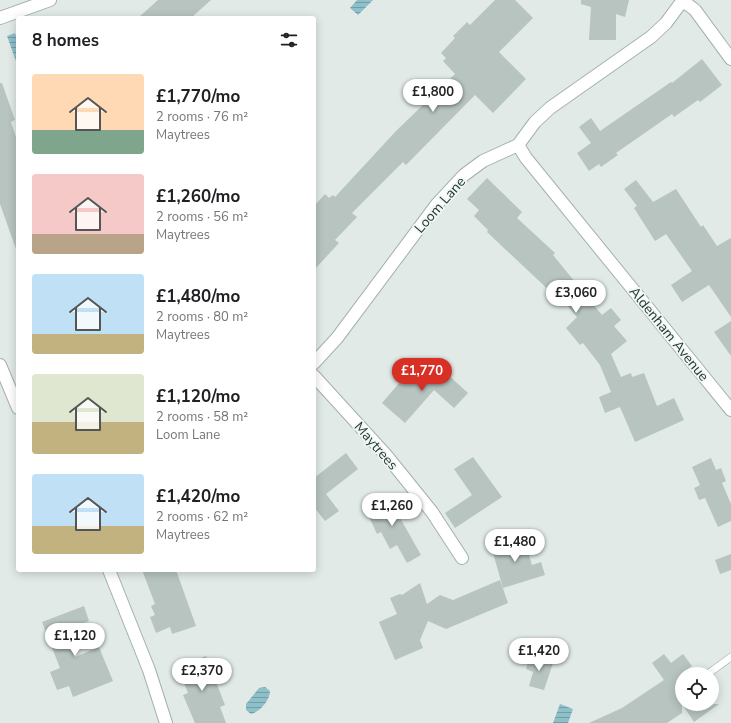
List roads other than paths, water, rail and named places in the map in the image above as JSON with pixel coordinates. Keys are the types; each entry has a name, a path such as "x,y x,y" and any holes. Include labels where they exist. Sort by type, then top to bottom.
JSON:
{"street":[{"path":"0,18 50,0"},
{"path":"683,1 695,10 731,59"},
{"name":"Loom Lane","path":"316,361 337,338 436,204 464,176 483,161 518,145 535,122 550,108 651,37 666,23 683,1"},
{"name":"Aldenham Avenue","path":"518,145 526,158 731,410"},
{"path":"0,365 16,403"},
{"name":"Maytrees","path":"316,378 386,455 432,512 462,558"},
{"path":"110,572 149,670 166,723"}],"lane":[{"path":"717,667 731,657"}],"water":[{"path":"357,0 373,0 358,15 350,8"},
{"path":"15,33 16,61 7,36"},
{"path":"265,687 270,691 266,702 258,711 251,714 246,710 246,704 259,688"},
{"path":"560,704 573,709 568,723 553,723"}]}
